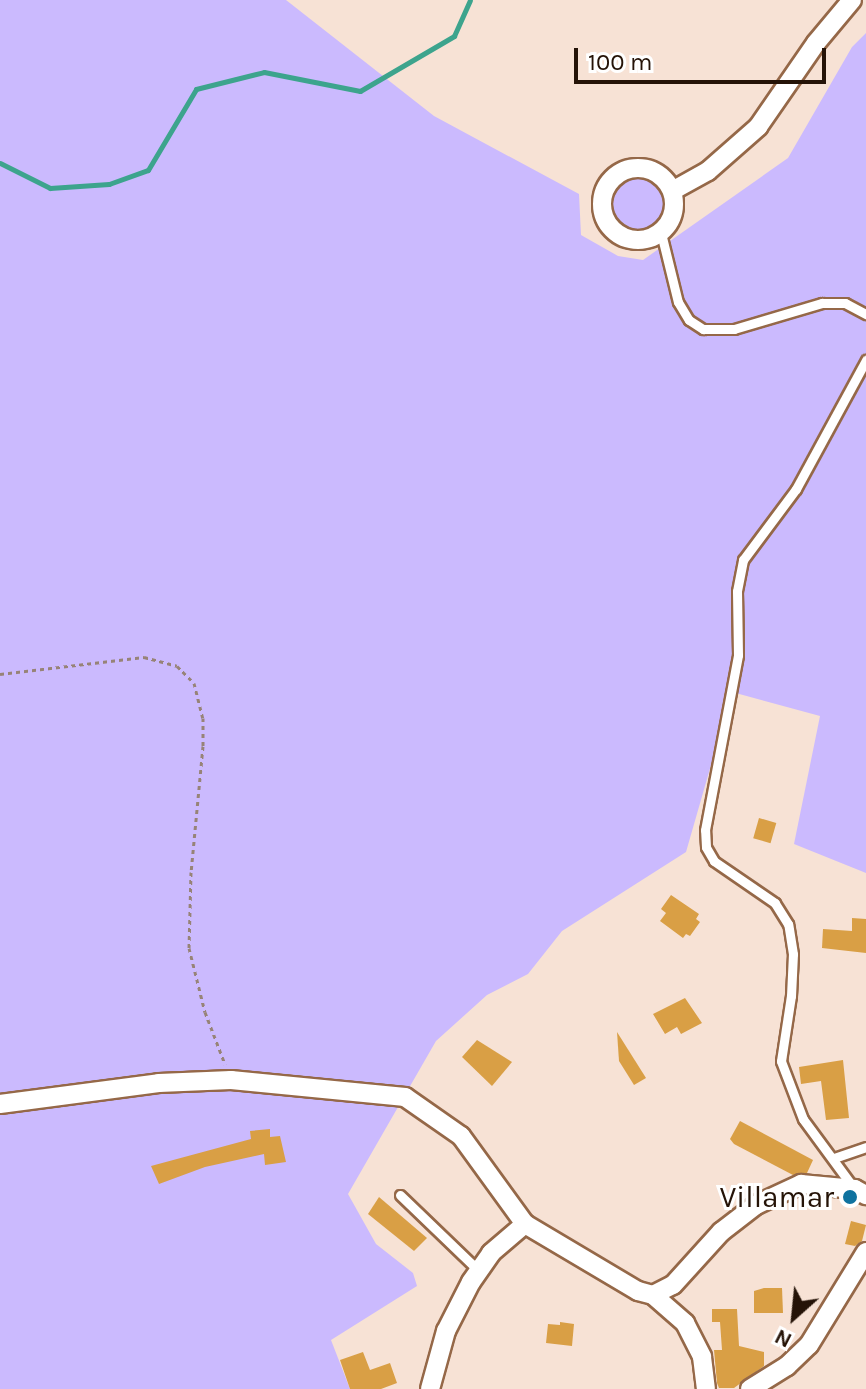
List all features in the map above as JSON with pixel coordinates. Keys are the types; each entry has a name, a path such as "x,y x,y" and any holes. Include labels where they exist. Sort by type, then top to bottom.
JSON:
{"street":[{"path":"672,191 708,171 758,127 816,43 852,0"},
{"path":"636,168 656,172 672,191 674,213 661,233 649,239 633,241 618,235 604,218 602,202 606,186 619,173 636,168"},
{"path":"0,1104 159,1083 231,1080 405,1097 461,1136 525,1224 638,1291 653,1295 685,1323 702,1357 706,1389"},
{"path":"653,1295 673,1285 721,1232 756,1205 801,1184 860,1192"},
{"path":"430,1389 446,1331 479,1271 491,1253 525,1224"},
{"path":"750,1389 787,1366 809,1345 866,1252"}],"lane":[{"path":"661,233 678,302 689,320 703,329 734,329 822,303 845,303 866,314"},
{"path":"860,1192 803,1119 781,1061 791,996 793,954 788,924 775,903 714,861 706,847 705,830 738,655 737,591 743,560 796,489 866,360"},
{"path":"834,1158 866,1147"},
{"path":"400,1195 479,1271"}],"path":[{"path":"0,674 144,657 177,666 194,683 203,718 203,746 191,872 189,948 205,1012 231,1080"}],"shaded area":[{"path":"0,0 286,0 434,116 579,194 581,235 618,256 643,260 788,158 852,47 866,33 866,873 794,844 820,716 732,692 686,852 562,931 528,974 487,995 436,1041 348,1194 376,1244 413,1273 417,1286 331,1340 350,1389 0,1389"},
{"path":"639,178 657,186 665,204 657,222 639,230 621,222 613,204 621,186"}],"building":[{"path":"759,818 776,823 771,843 753,838"},
{"path":"671,895 699,914 696,919 700,922 690,936 686,934 683,938 660,921 666,913 661,909"},
{"path":"852,918 866,919 866,953 822,948 823,929 852,931"},
{"path":"685,998 702,1023 681,1034 677,1027 665,1034 653,1014"},
{"path":"617,1032 646,1078 634,1085 619,1061"},
{"path":"477,1040 512,1062 492,1086 462,1057"},
{"path":"843,1060 849,1118 826,1120 821,1081 801,1084 799,1067"},
{"path":"740,1121 813,1160 807,1173 793,1175 734,1144 730,1139"},
{"path":"270,1129 270,1137 280,1136 286,1162 265,1165 264,1154 205,1167 159,1184 151,1166 251,1139 250,1131"},
{"path":"379,1197 427,1238 414,1251 368,1214"},
{"path":"851,1221 866,1225 862,1241 855,1246 845,1244"},
{"path":"782,1288 783,1313 754,1313 754,1291"},
{"path":"712,1309 737,1309 739,1346 764,1352 764,1366 734,1388 719,1388 717,1383 714,1350 722,1350 720,1322 712,1322"},
{"path":"560,1322 574,1324 572,1346 546,1343 548,1324 560,1325"},
{"path":"363,1352 370,1370 390,1363 397,1383 381,1389 350,1389 340,1360"}],"waterway":[{"path":"0,163 50,188 109,184 148,170 196,89 264,72 360,91 454,36 470,0"}],"place":[{"name":"Villamar","path":"850,1197"}]}
